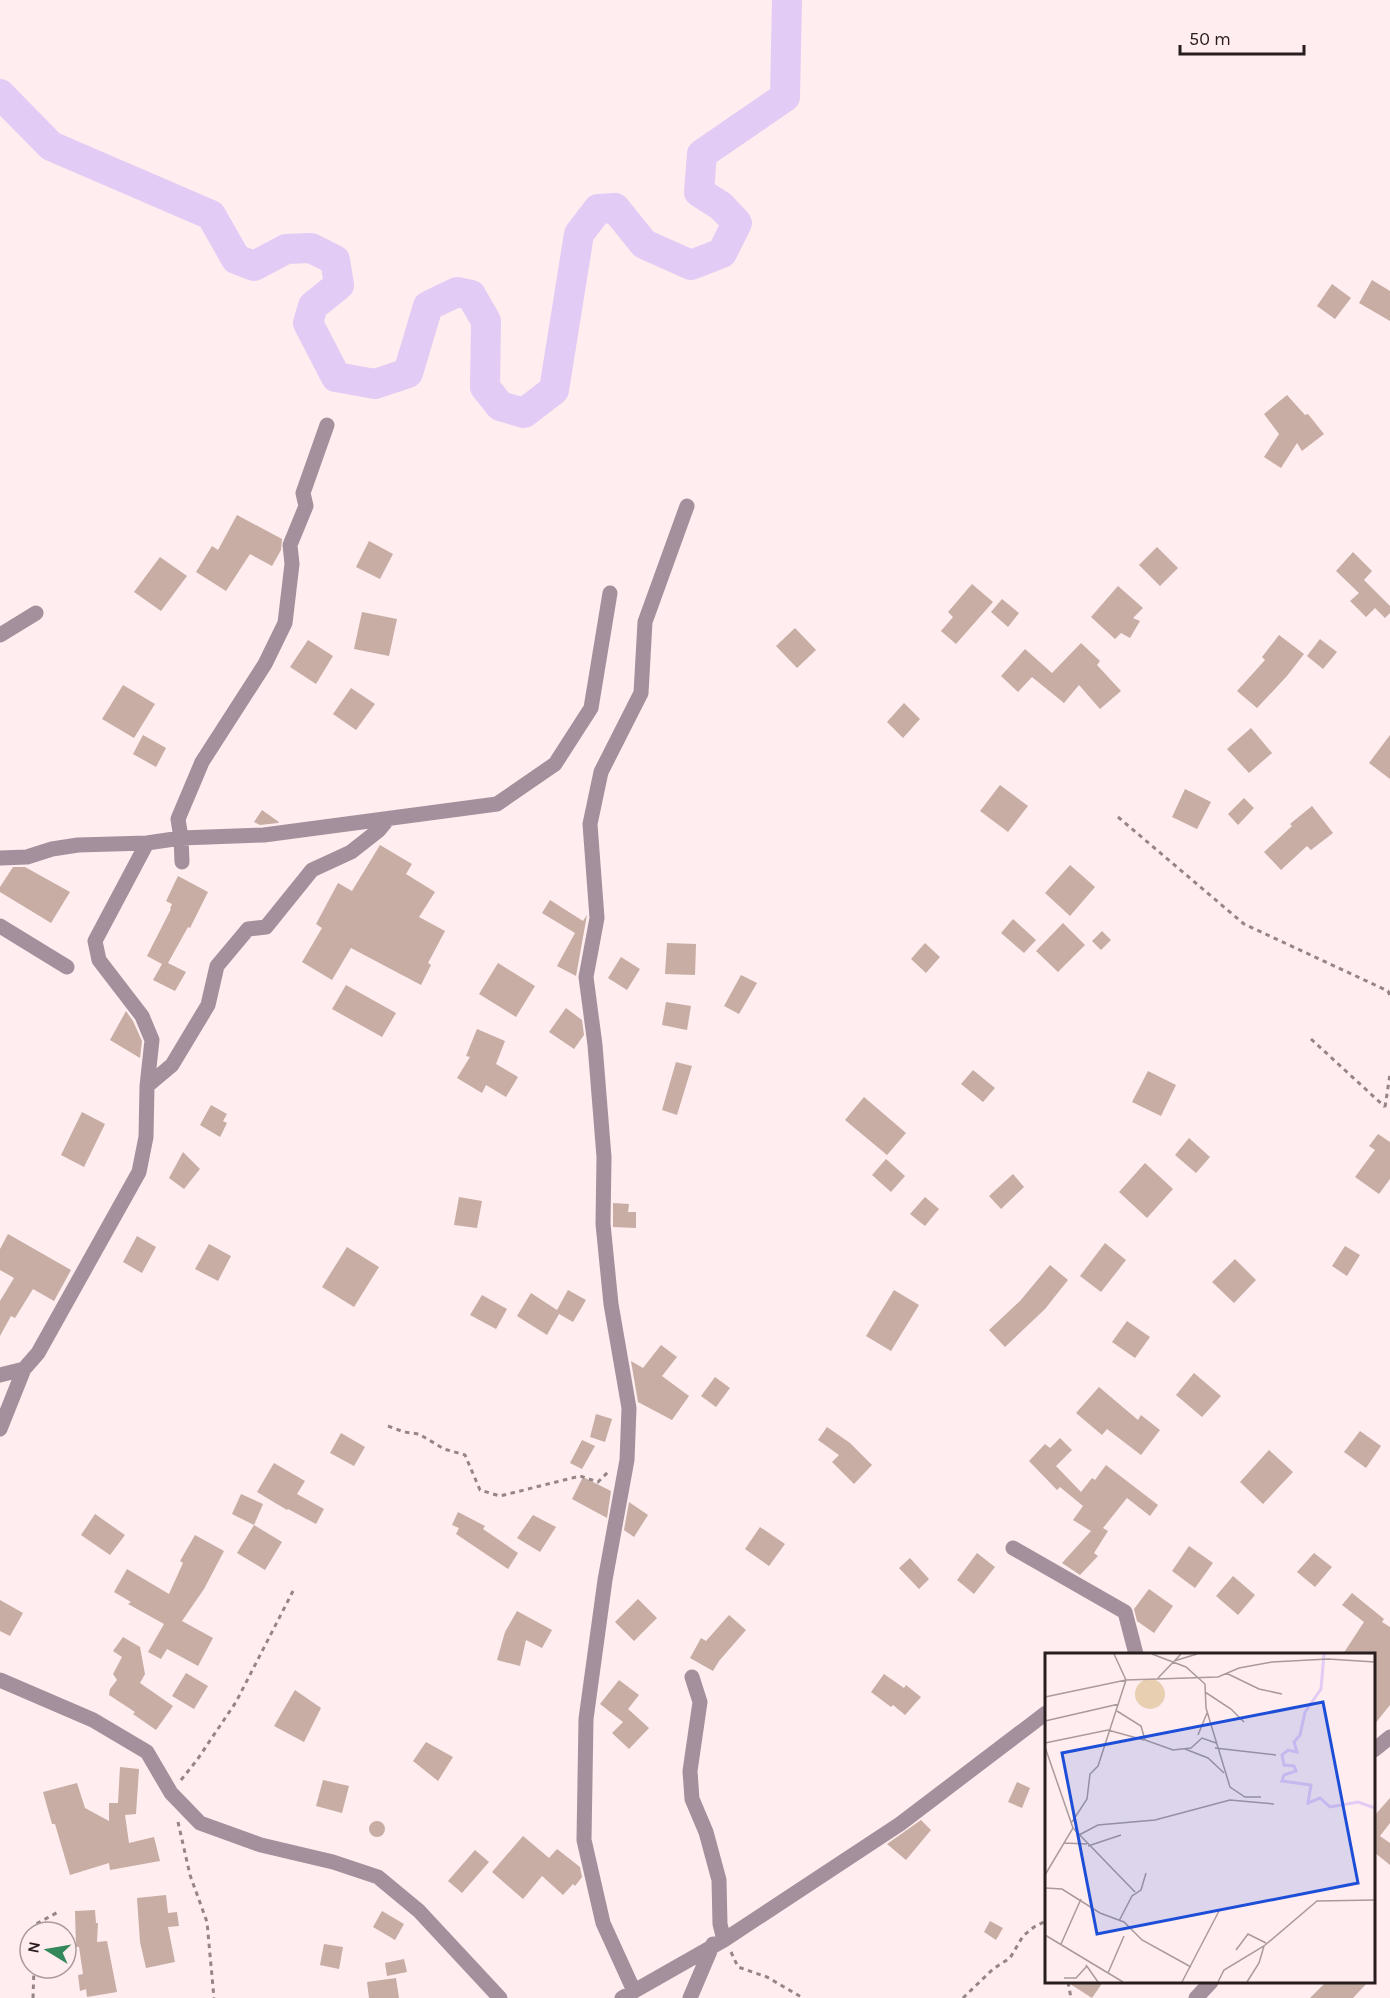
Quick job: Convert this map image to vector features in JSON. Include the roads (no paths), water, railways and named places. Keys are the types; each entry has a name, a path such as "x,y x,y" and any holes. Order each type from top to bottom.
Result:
{"street":[{"path":"182,862 178,819 202,762 264,664 285,623 292,564 290,545 306,506 303,493 327,425"},
{"path":"687,506 645,622 641,693 601,772 590,824 597,918 586,977 595,1045 604,1157 603,1224 611,1304 629,1408 627,1460 605,1580 586,1719 584,1840 603,1923 628,1994 718,1943 900,1824 1045,1715"},
{"path":"0,858 27,857 52,849 78,845 264,835 497,804 555,764 591,708 610,593"},
{"path":"0,635 36,614"},
{"path":"147,1086 172,1065 208,1005 218,966 248,929 266,927 312,870 351,852 379,830 388,819"},
{"path":"0,1429 24,1369 38,1353 139,1172 146,1137 147,1086 152,1040 142,1016 99,960 95,941 147,843"},
{"path":"0,926 67,967"},
{"path":"0,1375 24,1369"},
{"path":"1013,1548 1125,1612 1136,1653"},
{"path":"690,1998 718,1943 720,1924 719,1880 706,1832 692,1799 690,1771 700,1702 692,1677"},
{"path":"0,1680 93,1720 147,1752 171,1793 200,1823 261,1845 333,1862 378,1877 419,1911 500,1998"},
{"path":"1375,1749 1390,1737"},
{"path":"1196,1998 1209,1983"}],"waterway":[{"path":"0,94 51,146 211,215 236,259 254,266 286,249 311,248 335,260 339,285 313,306 308,323 336,377 375,384 408,373 428,306 457,292 471,295 486,321 485,387 500,406 524,413 554,390 579,234 598,209 615,208 644,244 691,265 722,253 737,223 721,206 699,192 702,154 785,97 787,0"}]}
